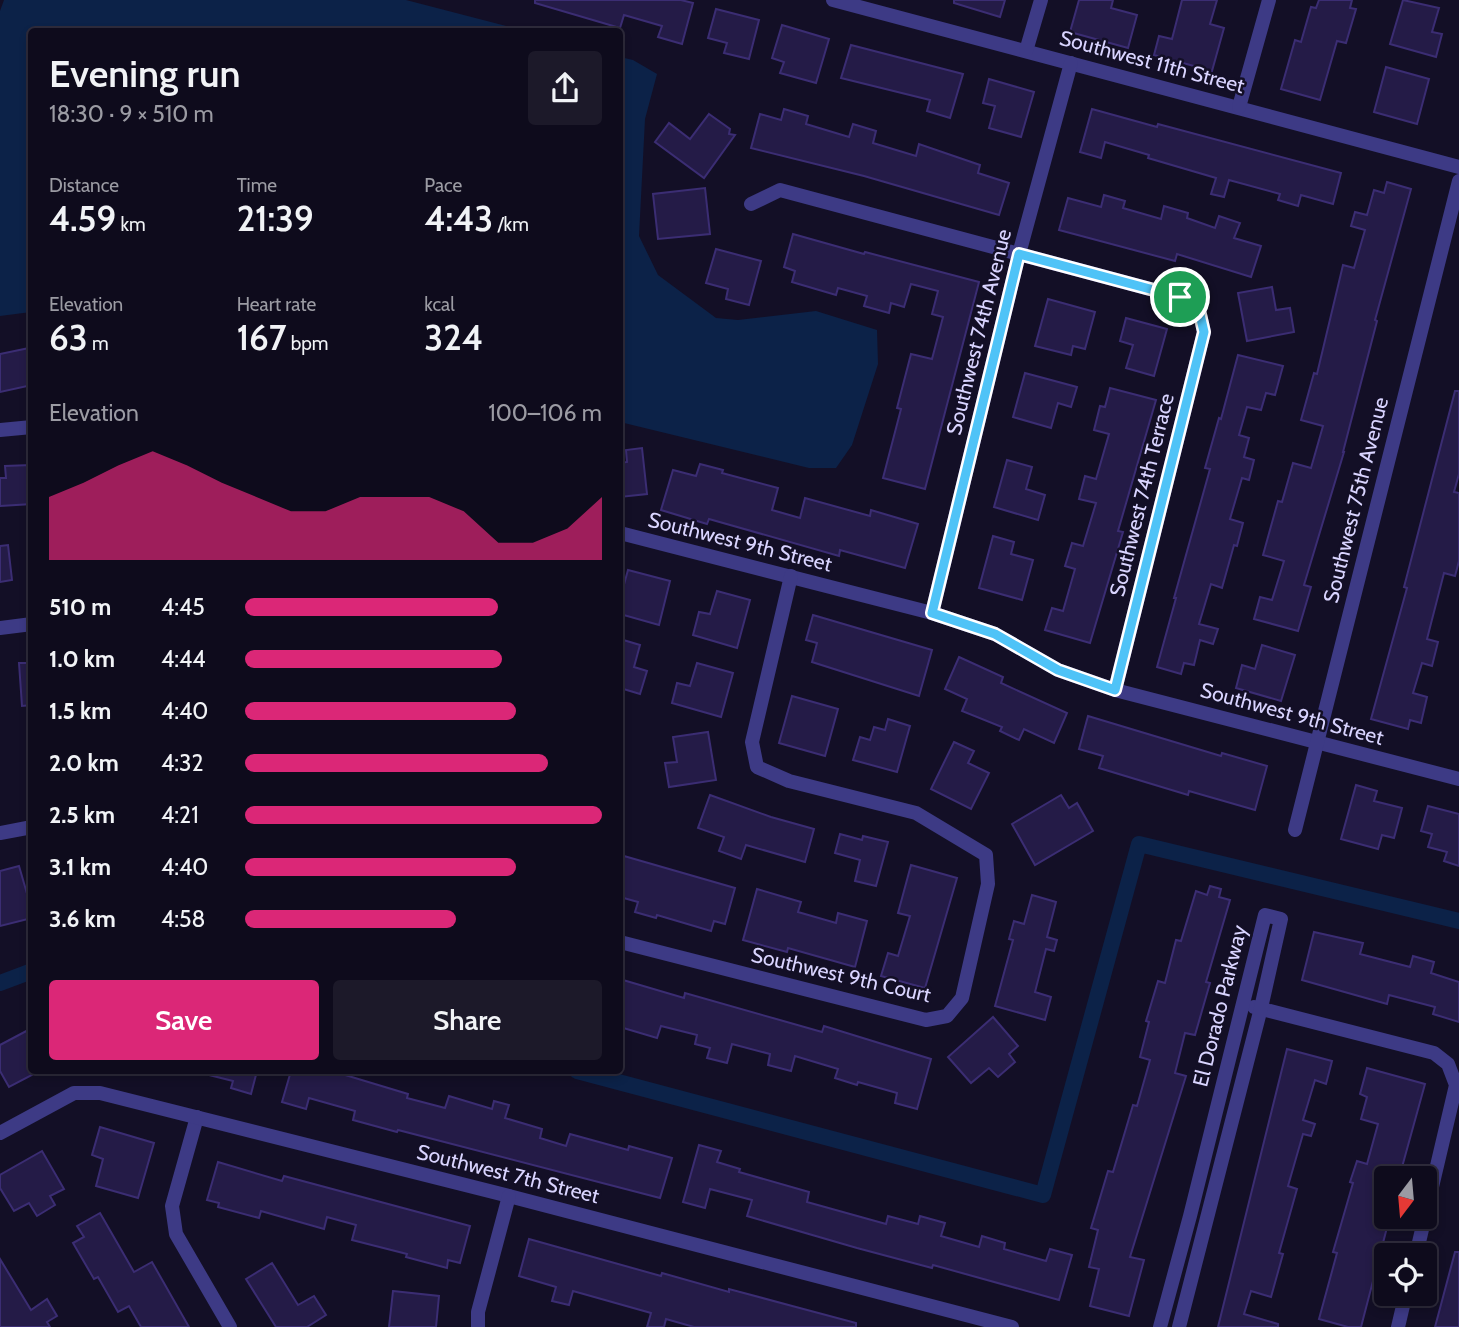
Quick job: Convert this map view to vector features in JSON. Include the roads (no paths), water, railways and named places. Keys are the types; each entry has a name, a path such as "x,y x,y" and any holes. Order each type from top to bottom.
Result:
{"street":[{"name":"Southwest 11th Street","path":"833,0 1459,167"},
{"path":"1026,51 1041,0"},
{"path":"1238,107 1269,0"},
{"name":"Southwest 74th Avenue","path":"932,613 1019,254 1071,63"},
{"name":"Southwest 75th Avenue","path":"1295,830 1459,181"},
{"path":"751,204 780,190 1019,254"},
{"name":"Southwest 74th Terrace","path":"1019,254 1180,297 1199,310 1204,332 1115,690"},
{"path":"0,430 28,427"},
{"name":"Southwest 9th Street","path":"623,534 932,613 995,634 1058,670 1115,690 1459,779"},
{"name":"Southwest 9th Court","path":"623,943 926,1020 947,1016 962,998 988,884 986,855 916,813 789,781 757,767 752,742 790,576"},
{"path":"0,628 28,624"},
{"path":"0,833 28,828"},
{"name":"El Dorado Parkway","path":"1160,1327 1265,915 1281,919 1261,1009 1179,1327"},
{"path":"1242,1004 1434,1053 1448,1064 1457,1085 1419,1243"},
{"name":"Southwest 7th Street","path":"0,1133 75,1093 100,1093 1013,1327"},
{"path":"197,1117 172,1206 176,1234 230,1327"},
{"path":"478,1327 478,1312 509,1196"},
{"path":"1398,1327 1403,1306"}],"water":[{"path":"4,0 406,0 513,28 28,28 28,312 0,316 0,11"},
{"path":"623,58 633,60 657,74 645,119 639,236 658,275 716,318 738,320 816,311 877,330 878,364 852,445 836,468 809,468 623,423"}],"waterway":[{"path":"588,1074 1043,1195 1139,844 1459,921"},
{"path":"0,983 28,972"}]}
